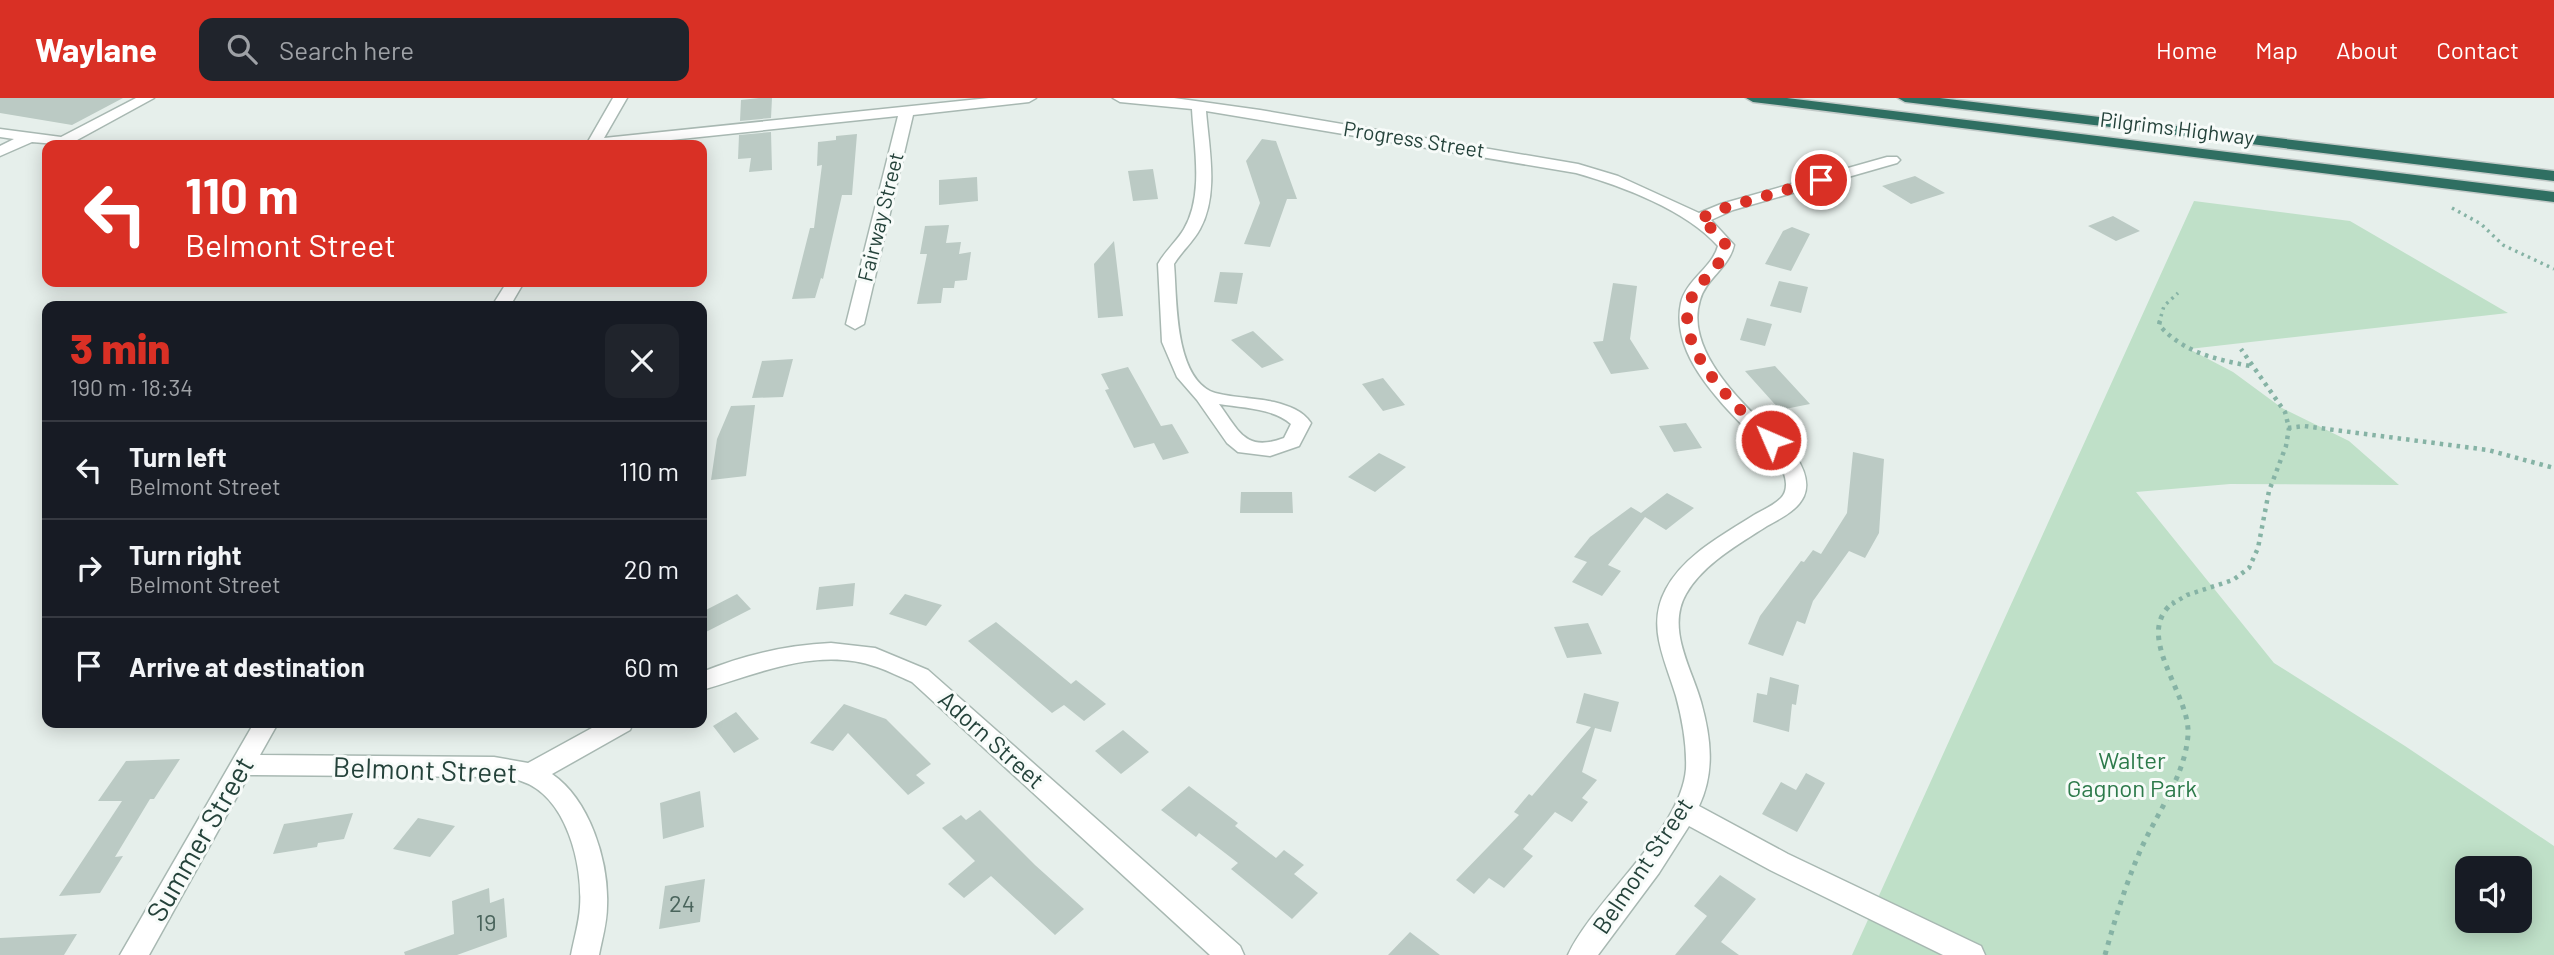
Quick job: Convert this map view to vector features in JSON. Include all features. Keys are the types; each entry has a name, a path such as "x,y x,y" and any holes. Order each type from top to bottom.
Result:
{"highway":[{"name":"Pilgrims Highway","path":"1753,98 2554,197"},
{"name":"Pilgrims Highway","path":"1905,98 2554,176"}],"street":[{"path":"67,140 147,98"},
{"path":"596,140 620,98"},
{"path":"638,140 1029,98"},
{"name":"Progress Street","path":"1120,98 1199,106 1578,169 1613,179 1699,219"},
{"path":"1199,106 1199,213 1192,230 1173,251 1166,264 1171,342 1186,377 1204,396 1234,439 1245,448 1270,450 1292,442 1301,423 1288,412 1267,406 1204,396"},
{"name":"Fairway Street","path":"855,324 907,110"},
{"path":"0,133 50,140"},
{"path":"0,152 30,137"},
{"path":"1699,219 1727,207 1892,160"},
{"name":"Belmont Street","path":"1582,955 1685,811 1698,775 1697,740 1668,628 1667,613 1671,599 1708,556 1791,500 1796,483 1795,472 1788,460 1719,386 1695,347 1688,323 1690,302 1699,283 1724,256 1726,245 1699,219"},
{"name":"Adorn Street","path":"707,679 765,659 830,650 876,657 920,676 1230,955"},
{"name":"Summer Street","path":"134,955 263,728"},
{"path":"530,774 612,728"},
{"name":"Belmont Street","path":"242,765 494,766 530,774 549,785 583,835 593,869 594,905 585,955"},
{"path":"1685,811 1779,862 1971,955"}],"path":[{"path":"2452,208 2481,224 2503,245 2554,269"},
{"path":"2178,293 2161,307 2160,326 2169,338 2193,354 2251,367"},
{"path":"2105,955 2141,849 2179,770 2188,736 2187,717 2163,657 2159,637 2162,615 2169,605 2241,576 2249,568 2261,536 2269,491 2288,428 2288,418 2241,349"},
{"path":"2288,428 2304,426 2488,450 2554,468"}],"green space":[{"name":"Walter Gagnon Park","path":"2194,201 2350,221 2508,313 2189,349 2233,372 2282,408 2349,441 2399,485 2230,484 2136,492 2274,663 2405,746 2554,846 2554,955 1852,955"}],"building":[{"path":"0,98 123,98 72,125 0,113"},
{"path":"772,98 771,118 740,121 741,100"},
{"path":"771,132 772,170 749,172 751,158 738,159 739,135"},
{"path":"857,134 852,195 842,195 823,279 821,278 815,298 792,299 810,228 814,228 822,165 817,166 818,142 836,140 836,136"},
{"path":"1262,139 1276,141 1297,199 1287,199 1270,247 1244,244 1260,203 1246,161"},
{"path":"1153,169 1158,199 1133,201 1128,171"},
{"path":"1915,176 1945,193 1911,204 1882,186"},
{"path":"977,177 978,201 939,205 939,180"},
{"path":"2113,216 2140,231 2116,241 2088,226"},
{"path":"949,225 946,243 961,242 959,254 971,252 967,280 955,281 954,288 943,288 941,303 917,304 927,254 920,254 925,226"},
{"path":"1792,227 1810,234 1791,271 1765,264 1783,231"},
{"path":"1114,241 1123,316 1098,318 1094,264"},
{"path":"1220,272 1243,273 1237,304 1214,302"},
{"path":"1779,281 1808,287 1801,313 1770,306"},
{"path":"1613,283 1637,286 1630,339 1649,369 1611,374 1593,342 1603,341"},
{"path":"1747,318 1772,324 1765,346 1740,340"},
{"path":"1253,331 1284,360 1262,368 1231,340"},
{"path":"793,359 783,397 752,398 762,361"},
{"path":"1775,366 1810,404 1780,410 1745,371"},
{"path":"1128,367 1161,426 1172,424 1189,453 1163,460 1154,443 1134,448 1105,390 1109,389 1101,374"},
{"path":"1383,378 1405,405 1383,411 1362,384"},
{"path":"755,405 746,476 711,480 717,439 731,406"},
{"path":"1686,423 1702,448 1674,452 1659,426"},
{"path":"1853,452 1884,459 1879,533 1865,558 1849,551 1813,601 1805,624 1797,621 1783,656 1748,644 1760,616 1801,561 1804,562 1813,550 1821,554 1847,513"},
{"path":"1379,453 1406,467 1375,492 1348,477"},
{"path":"1241,492 1292,492 1293,513 1240,513"},
{"path":"1667,493 1694,508 1666,530 1645,517 1608,565 1621,571 1602,596 1572,582 1587,562 1574,557 1590,537 1631,507 1641,513"},
{"path":"855,583 853,606 816,610 819,587"},
{"path":"737,594 751,609 707,631 707,609"},
{"path":"905,594 942,605 926,626 889,614"},
{"path":"996,622 1071,684 1076,680 1106,704 1084,721 1064,705 1052,713 968,641"},
{"path":"1588,623 1602,654 1567,658 1554,627"},
{"path":"1770,677 1799,685 1796,705 1792,704 1789,732 1753,722 1757,693 1767,695"},
{"path":"1584,693 1619,702 1611,732 1595,728 1582,772 1597,780 1582,798 1588,802 1572,822 1555,812 1523,849 1533,856 1504,888 1489,878 1474,894 1456,880 1519,815 1514,812 1529,794 1532,796 1591,727 1576,723"},
{"path":"844,704 886,719 931,764 916,775 925,783 908,795 848,733 833,751 810,743"},
{"path":"736,712 759,739 734,753 713,726"},
{"path":"1123,730 1149,752 1121,774 1095,751"},
{"path":"180,759 154,799 150,799 115,857 123,856 100,893 59,896 122,801 98,801 126,761"},
{"path":"1806,773 1825,783 1797,832 1762,814 1781,782 1796,790"},
{"path":"1189,786 1238,823 1235,826 1276,858 1284,850 1304,865 1294,874 1318,893 1292,919 1231,869 1238,863 1199,833 1196,837 1161,810"},
{"path":"700,791 704,827 663,839 660,803"},
{"path":"980,810 1084,909 1055,935 991,876 964,898 948,884 975,861 942,828 961,815 966,820"},
{"path":"353,813 344,839 318,843 317,847 273,854 284,824"},
{"path":"418,818 455,826 430,857 393,849"},
{"path":"1720,875 1756,899 1721,942 1739,955 1675,955 1707,916 1694,906"},
{"path":"705,879 700,922 659,929 665,886"},
{"path":"489,888 490,903 504,898 507,937 457,955 405,955 404,952 454,934 452,901"},
{"path":"1410,932 1440,955 1388,955"},
{"path":"77,934 64,955 0,955 0,938"}],"route":[{"path":"1771,440 1712,377 1695,347 1688,323 1690,302 1699,283 1724,256 1726,245 1719,235 1699,219 1727,207 1821,180"}]}
